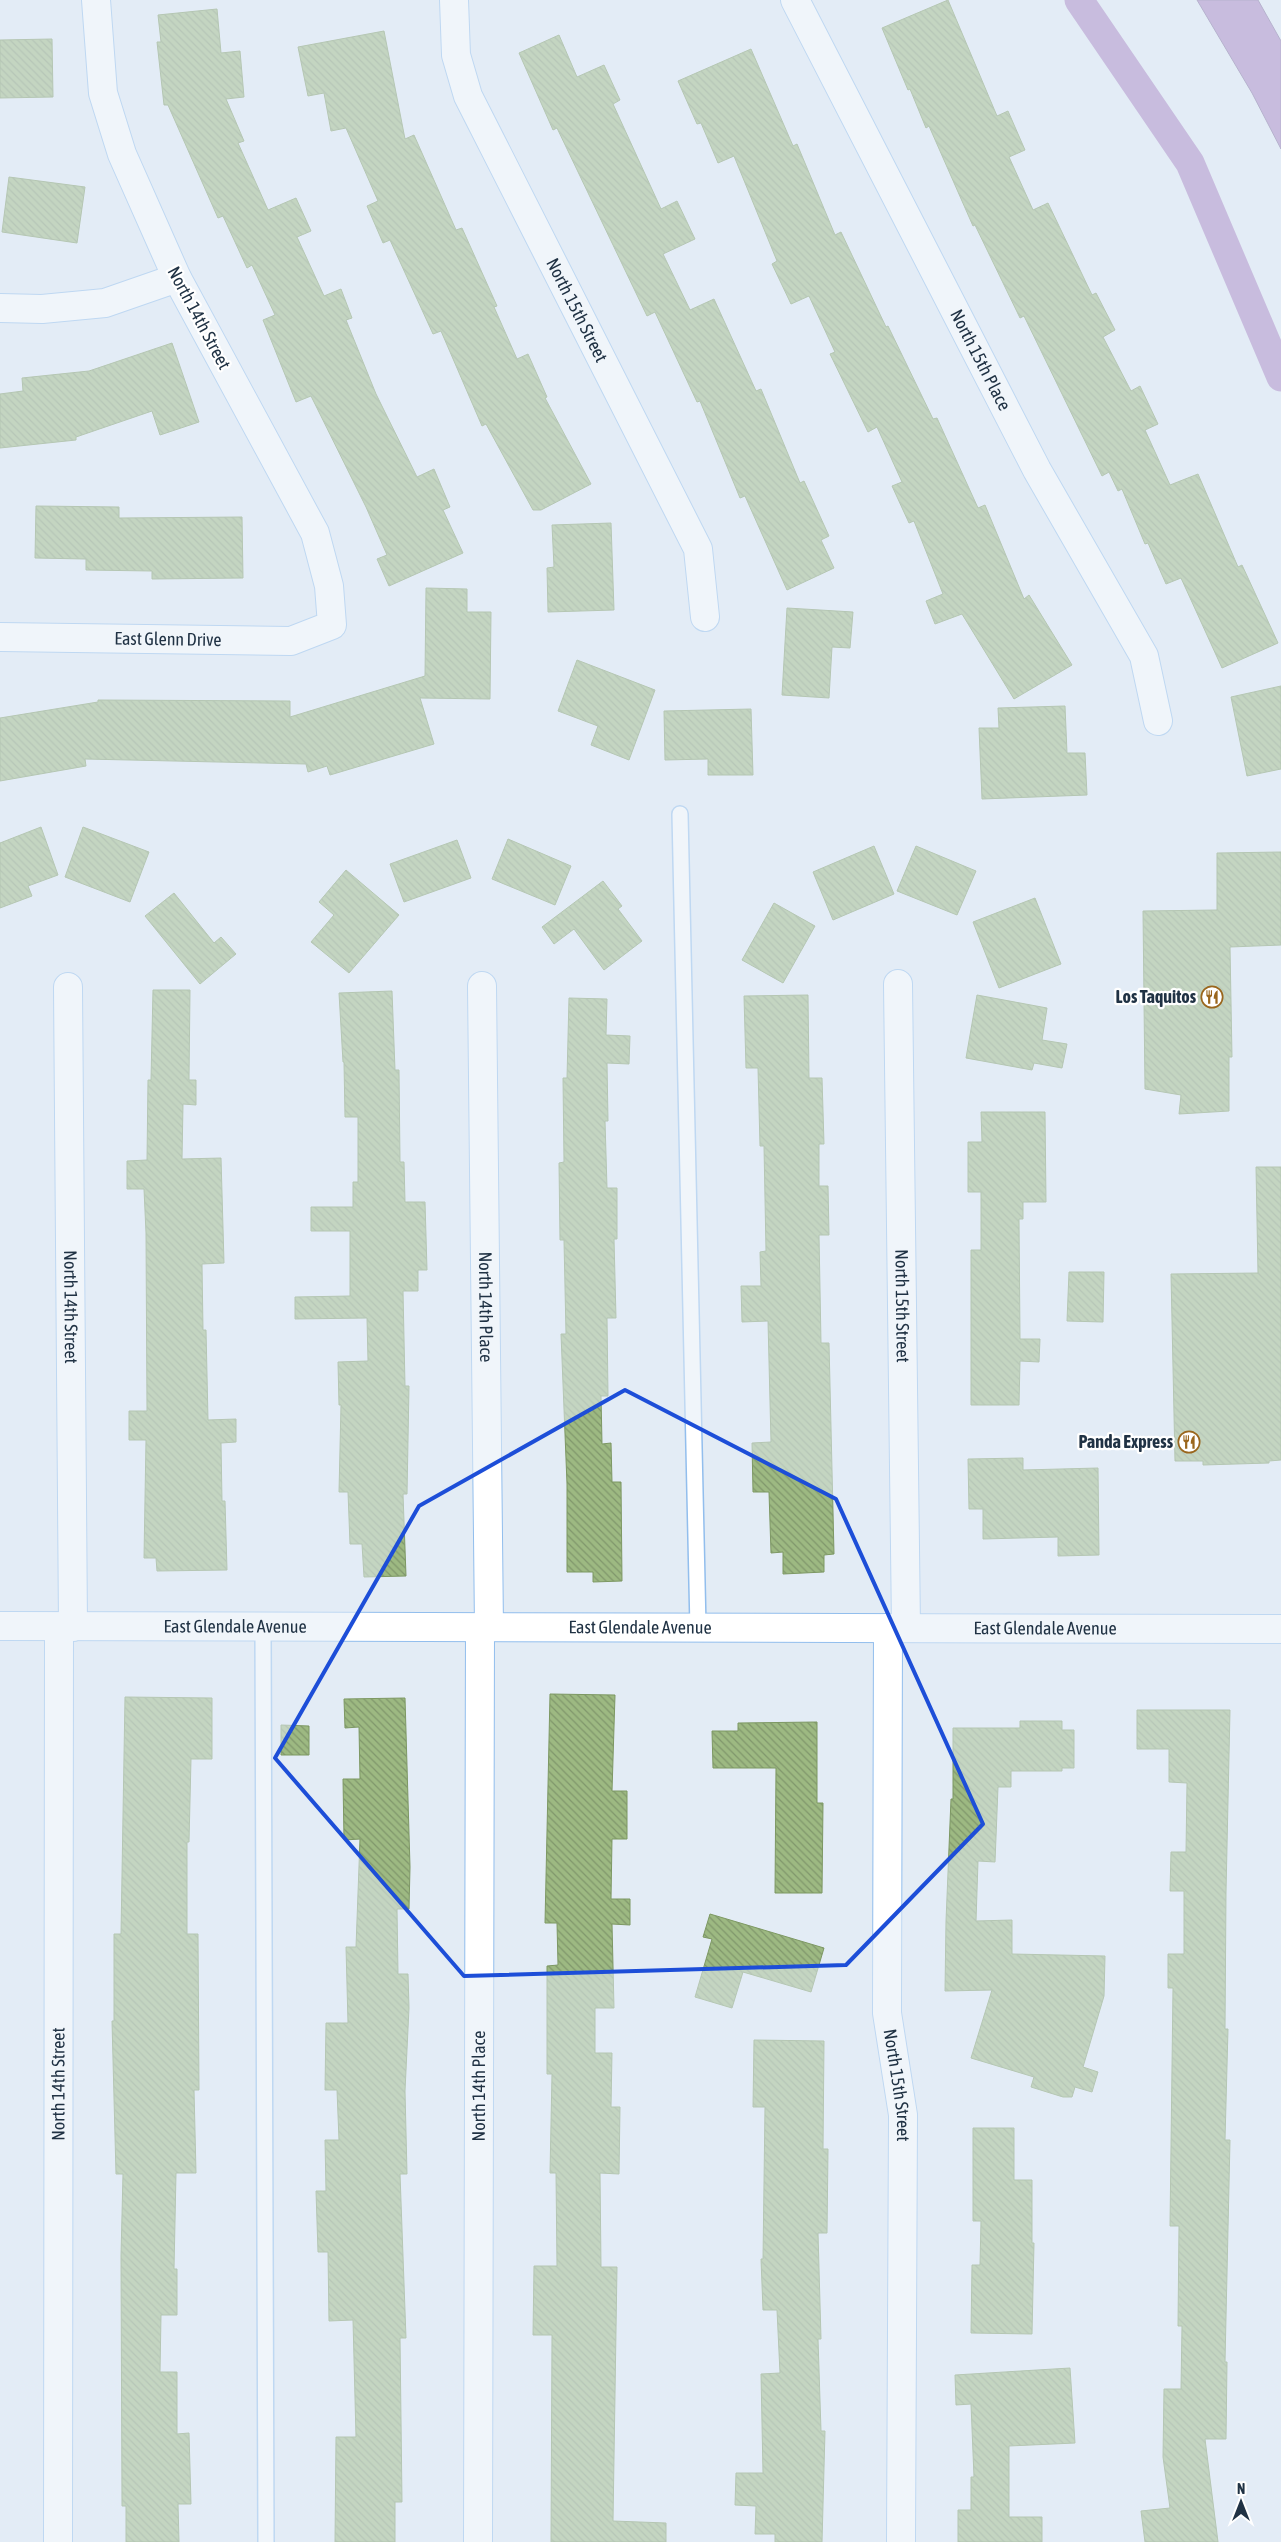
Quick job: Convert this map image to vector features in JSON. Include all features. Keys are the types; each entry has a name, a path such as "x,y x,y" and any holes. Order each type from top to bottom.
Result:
{"street":[{"name":"North 14th Street","path":"96,0 103,93 122,154 177,278 315,533 329,586 332,625"},
{"name":"North 15th Street","path":"454,0 456,55 468,96 698,549 705,617"},
{"name":"North 15th Place","path":"795,0 1037,470 1144,656 1158,721"},
{"path":"0,308 42,309 105,303 177,278"},
{"name":"East Glenn Drive","path":"0,637 291,641 332,625"},
{"name":"North 15th Street","path":"898,984 897,1628 887,2013 904,2115 901,2542"},
{"name":"North 14th Street","path":"58,2542 66,1627 68,986"},
{"name":"North 14th Place","path":"478,2542 485,1628 482,986"},
{"name":"East Glendale Avenue","path":"0,1626 1281,1629"}],"lane":[{"path":"680,814 698,1628"},
{"path":"263,1628 266,2542"}],"highlighted area":[{"path":"625,1390 836,1499 983,1824 846,1965 464,1976 275,1758 419,1506"}],"shaded area":[{"path":"1197,0 1258,0 1281,41 1281,149 1252,93"}],"building":[{"path":"948,0 997,116 1008,111 1025,150 1009,157 1033,210 1048,203 1092,295 1096,293 1115,330 1103,337 1131,391 1140,386 1158,424 1145,430 1170,485 1198,474 1238,567 1242,565 1278,643 1222,668 1181,578 1166,584 1148,543 1145,544 1122,489 1118,491 1109,472 1102,476 1024,316 1020,318 975,225 973,226 929,126 926,128 882,28"},
{"path":"217,9 221,53 240,51 244,97 226,99 244,141 238,143 268,210 296,198 311,231 297,237 324,296 341,289 352,318 346,320 376,394 417,477 434,469 450,507 443,510 463,553 389,586 377,559 387,555 366,507 311,396 296,402 263,320 275,315 252,265 247,268 223,216 218,218 168,105 164,105 157,42 161,42 158,15"},
{"path":"384,31 405,139 414,135 456,230 462,228 497,306 494,307 517,359 528,354 547,397 545,398 591,484 541,510 533,510 486,424 482,426 441,331 433,334 390,240 383,243 367,206 378,201 346,128 331,131 324,93 308,96 298,47"},
{"path":"559,35 577,77 604,65 620,100 613,104 661,209 677,201 695,239 663,254 690,310 714,299 756,391 761,389 800,483 804,481 829,536 821,540 834,568 787,590 745,496 740,498 700,401 697,402 655,312 647,316 557,128 553,130 519,53"},
{"path":"52,39 53,97 0,98 0,40"},
{"path":"751,49 793,146 797,144 835,235 841,232 886,327 888,326 933,419 937,418 978,508 985,505 1024,599 1029,595 1072,665 1014,699 962,614 935,624 926,601 943,594 914,521 909,523 892,486 902,482 877,427 868,432 830,354 835,352 809,296 791,304 772,264 777,261 734,156 718,163 701,123 697,124 678,81"},
{"path":"9,177 85,187 77,243 2,232"},
{"path":"172,343 199,422 160,435 152,411 76,437 76,440 0,448 0,394 23,391 22,378 89,371"},
{"path":"36,506 119,507 119,518 242,517 243,578 152,579 152,571 86,570 86,559 35,558"},
{"path":"611,523 614,610 548,612 547,568 554,567 552,525"},
{"path":"426,588 467,589 467,612 491,612 490,699 420,698 434,744 330,775 327,766 308,772 306,764 85,759 86,766 0,781 0,718 98,702 98,700 290,701 290,717 425,676"},
{"path":"787,608 853,612 850,648 832,647 829,698 782,695"},
{"path":"577,660 655,690 629,760 591,745 598,726 558,711"},
{"path":"1281,686 1281,769 1247,776 1231,697"},
{"path":"1065,706 1067,753 1085,753 1087,795 982,799 979,728 999,728 998,708"},
{"path":"751,709 753,775 708,775 708,759 665,760 664,711"},
{"path":"41,827 58,875 28,886 32,896 0,908 0,843"},
{"path":"83,827 149,852 130,902 65,877"},
{"path":"508,839 571,866 555,905 492,879"},
{"path":"457,840 471,878 404,902 390,864"},
{"path":"874,846 894,894 833,920 813,872"},
{"path":"916,846 976,871 957,915 897,891"},
{"path":"1281,852 1281,945 1230,947 1232,1057 1229,1057 1229,1111 1179,1114 1181,1095 1145,1089 1143,911 1217,910 1217,853"},
{"path":"346,870 399,915 349,973 311,942 334,915 319,902"},
{"path":"603,881 622,906 618,909 642,941 604,970 574,929 554,944 542,927"},
{"path":"174,893 214,943 221,937 236,954 200,984 145,916"},
{"path":"1035,898 1061,964 999,988 973,922"},
{"path":"774,903 815,926 783,983 742,960"},
{"path":"153,990 190,990 189,1080 196,1080 196,1105 183,1104 182,1159 221,1158 224,1263 202,1264 203,1330 206,1330 208,1420 236,1419 236,1442 221,1443 222,1501 225,1501 227,1570 157,1571 156,1558 144,1558 146,1440 129,1440 129,1411 147,1411 146,1233 144,1189 127,1189 127,1161 147,1160 148,1080 151,1080"},
{"path":"392,991 395,1070 399,1070 400,1162 404,1162 405,1202 425,1202 427,1270 418,1270 418,1291 403,1291 405,1386 409,1386 407,1494 403,1494 406,1576 364,1577 362,1544 350,1544 348,1492 339,1492 341,1405 339,1405 338,1362 368,1361 367,1318 295,1319 295,1297 350,1296 350,1231 311,1231 311,1207 353,1207 353,1182 358,1182 358,1117 345,1117 344,1062 339,993"},
{"path":"808,995 809,1078 822,1078 824,1144 819,1144 819,1186 828,1186 829,1235 819,1235 821,1343 829,1343 834,1554 824,1555 824,1572 783,1574 783,1552 771,1553 769,1492 753,1492 752,1443 771,1442 768,1321 742,1322 741,1286 761,1286 760,1252 766,1251 764,1146 760,1146 758,1068 746,1068 744,996"},
{"path":"977,995 1047,1008 1042,1040 1067,1044 1062,1068 1034,1063 1032,1070 966,1058"},
{"path":"569,998 607,999 606,1035 630,1036 629,1064 607,1063 608,1121 605,1121 607,1188 617,1188 617,1239 614,1239 616,1318 607,1318 608,1396 601,1396 602,1444 611,1443 612,1482 621,1482 622,1581 593,1582 593,1572 567,1572 567,1484 561,1334 566,1334 564,1240 560,1240 559,1163 564,1162 563,1078 567,1078"},
{"path":"981,1112 1045,1112 1046,1202 1023,1202 1023,1219 1019,1219 1020,1339 1040,1339 1039,1362 1020,1361 1019,1405 971,1405 971,1250 981,1250 981,1192 968,1192 968,1142 982,1142"},
{"path":"1256,1167 1281,1167 1281,1460 1269,1461 1269,1463 1203,1465 1203,1461 1175,1461 1171,1274 1258,1273"},
{"path":"1069,1272 1104,1272 1103,1322 1067,1321"},
{"path":"1023,1458 1023,1470 1098,1468 1099,1555 1058,1556 1058,1537 983,1539 983,1509 969,1509 968,1459"},
{"path":"550,1694 615,1695 612,1791 627,1791 627,1839 612,1839 611,1899 630,1899 630,1925 612,1924 614,2008 595,2008 595,2053 612,2053 611,2107 620,2107 619,2174 600,2173 601,2267 617,2267 613,2521 666,2523 666,2542 551,2542 552,2335 533,2335 534,2266 557,2266 556,2173 550,2173 552,2074 547,2074 547,1966 558,1965 557,1923 545,1923"},
{"path":"125,1697 212,1698 212,1759 191,1759 189,1842 187,1842 187,1934 198,1934 199,2090 194,2090 196,2173 176,2173 174,2269 177,2269 177,2315 161,2315 160,2372 177,2372 177,2434 189,2433 191,2504 178,2504 179,2542 126,2542 126,2506 122,2506 121,2256 123,2174 116,2174 112,2021 114,2021 114,1934 121,1934"},
{"path":"405,1698 410,1867 409,1909 397,1909 398,1974 408,1974 409,2008 405,2091 407,2174 400,2174 406,2338 400,2338 402,2502 395,2502 395,2542 335,2542 336,2437 356,2437 353,2320 329,2321 328,2252 318,2252 316,2191 326,2191 325,2140 339,2140 337,2090 325,2090 326,2023 348,2023 346,1947 356,1947 360,1839 344,1840 343,1779 360,1779 359,1727 345,1728 344,1699"},
{"path":"1137,1710 1230,1710 1225,2029 1228,2029 1225,2140 1230,2140 1225,2362 1227,2362 1226,2439 1205,2439 1218,2542 1145,2542 1141,2511 1170,2508 1163,2457 1164,2389 1181,2389 1182,2326 1178,2326 1179,2226 1170,2226 1173,1988 1168,1988 1168,1954 1184,1954 1184,1891 1170,1891 1171,1852 1186,1852 1187,1783 1169,1782 1169,1749 1137,1749"},
{"path":"1020,1721 1062,1721 1062,1730 1074,1730 1074,1768 1062,1768 1062,1771 1011,1771 1011,1787 998,1787 995,1862 978,1861 976,1921 1012,1920 1012,1954 1105,1956 1104,1996 1083,2067 1098,2072 1092,2092 1075,2087 1072,2097 1063,2097 1031,2087 1034,2077 971,2058 992,1990 945,1991 951,1799 953,1799 953,1728 1020,1728"},
{"path":"817,1722 817,1803 823,1803 822,1893 775,1893 776,1768 713,1768 712,1731 738,1731 738,1723"},
{"path":"281,1725 309,1726 309,1755 281,1755"},
{"path":"710,1914 824,1948 811,1992 743,1972 732,2008 695,1997 712,1939 703,1937"},
{"path":"754,2040 824,2041 823,2149 828,2149 827,2233 818,2233 821,2339 818,2339 821,2431 825,2431 822,2542 775,2542 775,2534 755,2534 756,2506 735,2505 736,2473 763,2473 761,2374 780,2373 777,2310 763,2310 761,2259 763,2259 765,2107 753,2107"},
{"path":"973,2128 1014,2128 1014,2180 1032,2180 1032,2243 1034,2243 1032,2334 971,2333 972,2265 980,2265 981,2221 973,2221"},
{"path":"1070,2368 1075,2443 1009,2446 1009,2517 1042,2517 1042,2542 958,2542 958,2510 971,2510 971,2477 974,2477 971,2404 956,2405 955,2375"}],"waterway":[{"path":"1079,0 1190,163 1281,377"}],"place":[{"name":"Los Taquitos","path":"1212,997"},
{"name":"Panda Express","path":"1189,1442"}]}
